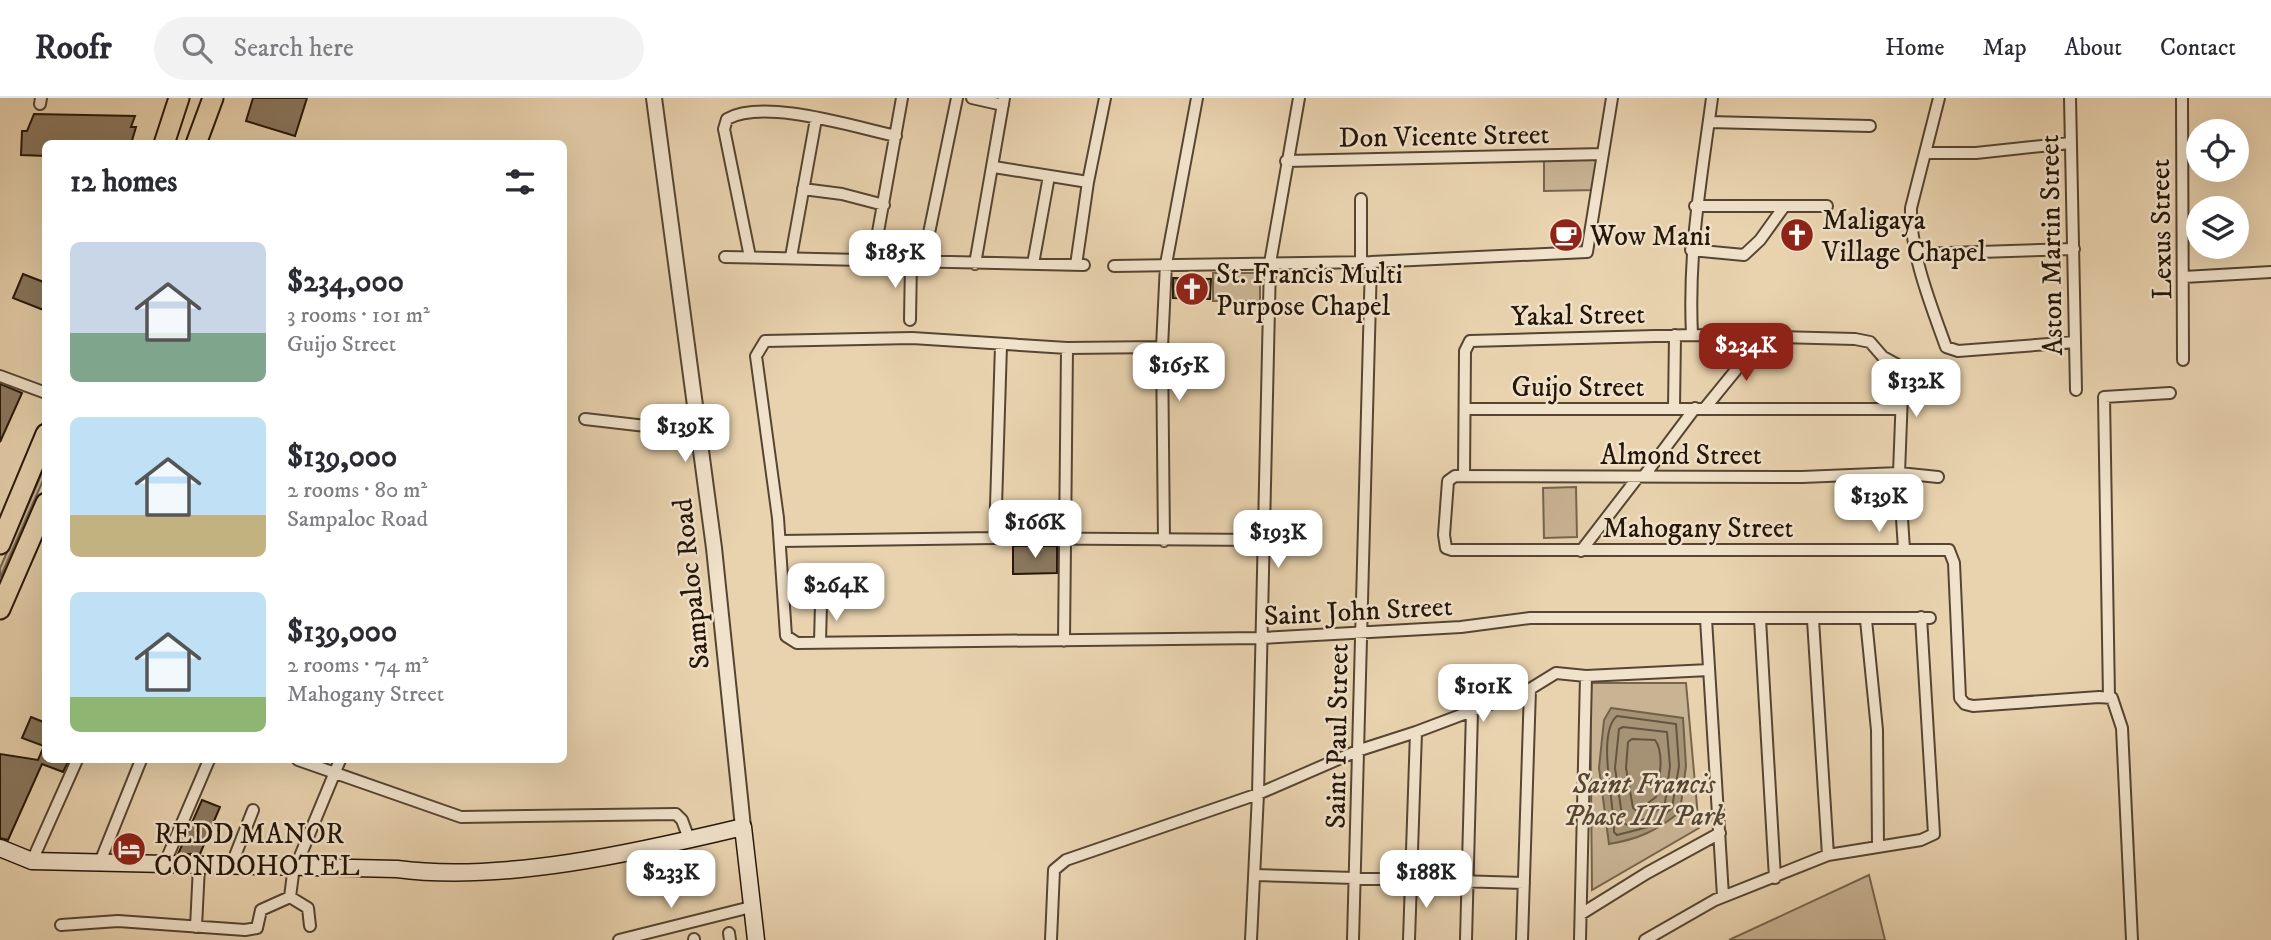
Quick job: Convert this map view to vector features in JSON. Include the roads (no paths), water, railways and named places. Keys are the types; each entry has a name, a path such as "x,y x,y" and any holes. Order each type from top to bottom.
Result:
{"highway":[{"path":"165,140 179,98"},
{"path":"198,140 213,98"},
{"path":"0,544 42,444"},
{"path":"0,608 42,512"}],"main road":[{"path":"0,848 32,861 295,866 423,872 503,869 587,859 743,827"},
{"name":"Sampaloc Road","path":"743,827 756,940"}],"street":[{"name":"Sampaloc Road","path":"654,98 714,548 743,827"},
{"path":"771,98 771,112"},
{"path":"873,260 902,98"},
{"path":"910,320 917,262 957,98"},
{"path":"972,98 1004,102 995,167 975,264"},
{"path":"725,257 1080,265 1088,182 1104,98"},
{"path":"1164,541 1163,347 1166,264 1197,98"},
{"path":"1251,940 1256,875 1270,263 1299,98"},
{"path":"1114,266 1366,262 1587,252 1612,98"},
{"path":"1692,335 1689,280 1691,250 1712,98"},
{"path":"1939,98 1911,208 1917,254 1945,347 1958,351 2075,342"},
{"name":"Aston Martin Street","path":"2070,98 2076,390"},
{"name":"Lexus Street","path":"2182,98 2183,360"},
{"path":"750,257 724,129 727,120 734,115 771,112 896,136"},
{"path":"791,257 816,119"},
{"path":"1709,122 1870,126"},
{"path":"1925,153 1976,153 2070,143"},
{"name":"Don Vicente Street","path":"1286,161 1603,154"},
{"path":"995,167 1088,182"},
{"path":"1033,264 1049,176"},
{"path":"803,189 842,194 884,205"},
{"name":"Saint Paul Street","path":"1353,940 1366,262 1361,199"},
{"path":"1695,206 1827,206"},
{"path":"1691,250 1744,255 1760,240 1783,208"},
{"path":"1917,254 2074,249"},
{"path":"2184,277 2271,272"},
{"path":"1674,408 1675,335"},
{"name":"Yakal Street","path":"1465,409 1465,351 1470,341 1675,335 1855,339 1870,342 1883,357 1903,368 1900,409"},
{"path":"1163,347 1067,348 912,338 768,340 761,345 755,356 780,541 995,538 1263,540"},
{"path":"1581,551 1641,477 1762,338"},
{"path":"995,538 1001,345"},
{"path":"1064,641 1067,348"},
{"path":"0,376 42,392"},
{"path":"2132,940 2122,728 2117,703 2109,697 2104,397 2170,393"},
{"path":"1464,476 1465,409"},
{"name":"Guijo Street","path":"1465,409 1900,409"},
{"path":"1900,409 1899,473 1903,550"},
{"path":"586,419 698,432"},
{"name":"Almond Street","path":"1464,476 1641,477 1899,473 1938,477"},
{"name":"Mahogany Street","path":"1464,476 1455,475 1448,481 1444,536 1446,548 1581,551 1949,550 1953,555 1960,698 1965,704 1973,706 2109,697"},
{"name":"Saint John Street","path":"780,541 785,632 789,640 1064,641 1262,638 1461,627 1530,618 1925,618 1934,834 1921,840 1878,845"},
{"path":"820,642 821,604"},
{"path":"1706,619 1723,896"},
{"path":"1760,620 1775,878"},
{"path":"1813,620 1828,855"},
{"path":"1645,940 1723,896 1775,878 1828,855 1878,845 1877,730 1866,620"},
{"path":"1051,940 1054,870 1058,864 1258,794 1357,751 1530,689 1556,673 1586,676 1709,670"},
{"path":"1580,940 1586,676"},
{"path":"1522,940 1530,689"},
{"path":"1466,940 1472,711"},
{"path":"1409,940 1416,732"},
{"path":"32,861 76,763"},
{"path":"100,862 140,763"},
{"path":"164,865 208,763"},
{"path":"307,763 461,817 676,814 682,820 688,839"},
{"path":"290,897 295,866 339,763"},
{"path":"232,866 253,810"},
{"path":"1581,914 1647,873 1720,833"},
{"path":"197,928 199,866"},
{"path":"1256,875 1524,883"},
{"path":"61,925 118,921 245,930 257,928 261,910 290,897"},
{"path":"290,897 308,908 310,926"},
{"path":"619,940 647,936 751,907"}],"water":[{"path":"1611,708 1683,718 1686,766 1680,812 1647,833 1609,844 1599,768 1604,720"}],"place":[{"name":"Wow Mani","path":"1566,235"},
{"name":"Maligaya Village Chapel","path":"1797,235"},
{"name":"St. Francis Multi Purpose Chapel","path":"1192,289"},
{"name":"REDD MANOR CONDOHOTEL","path":"129,849"}],"park label":[{"name":"Saint Francis Phase III Park","path":"1644,799"}]}
